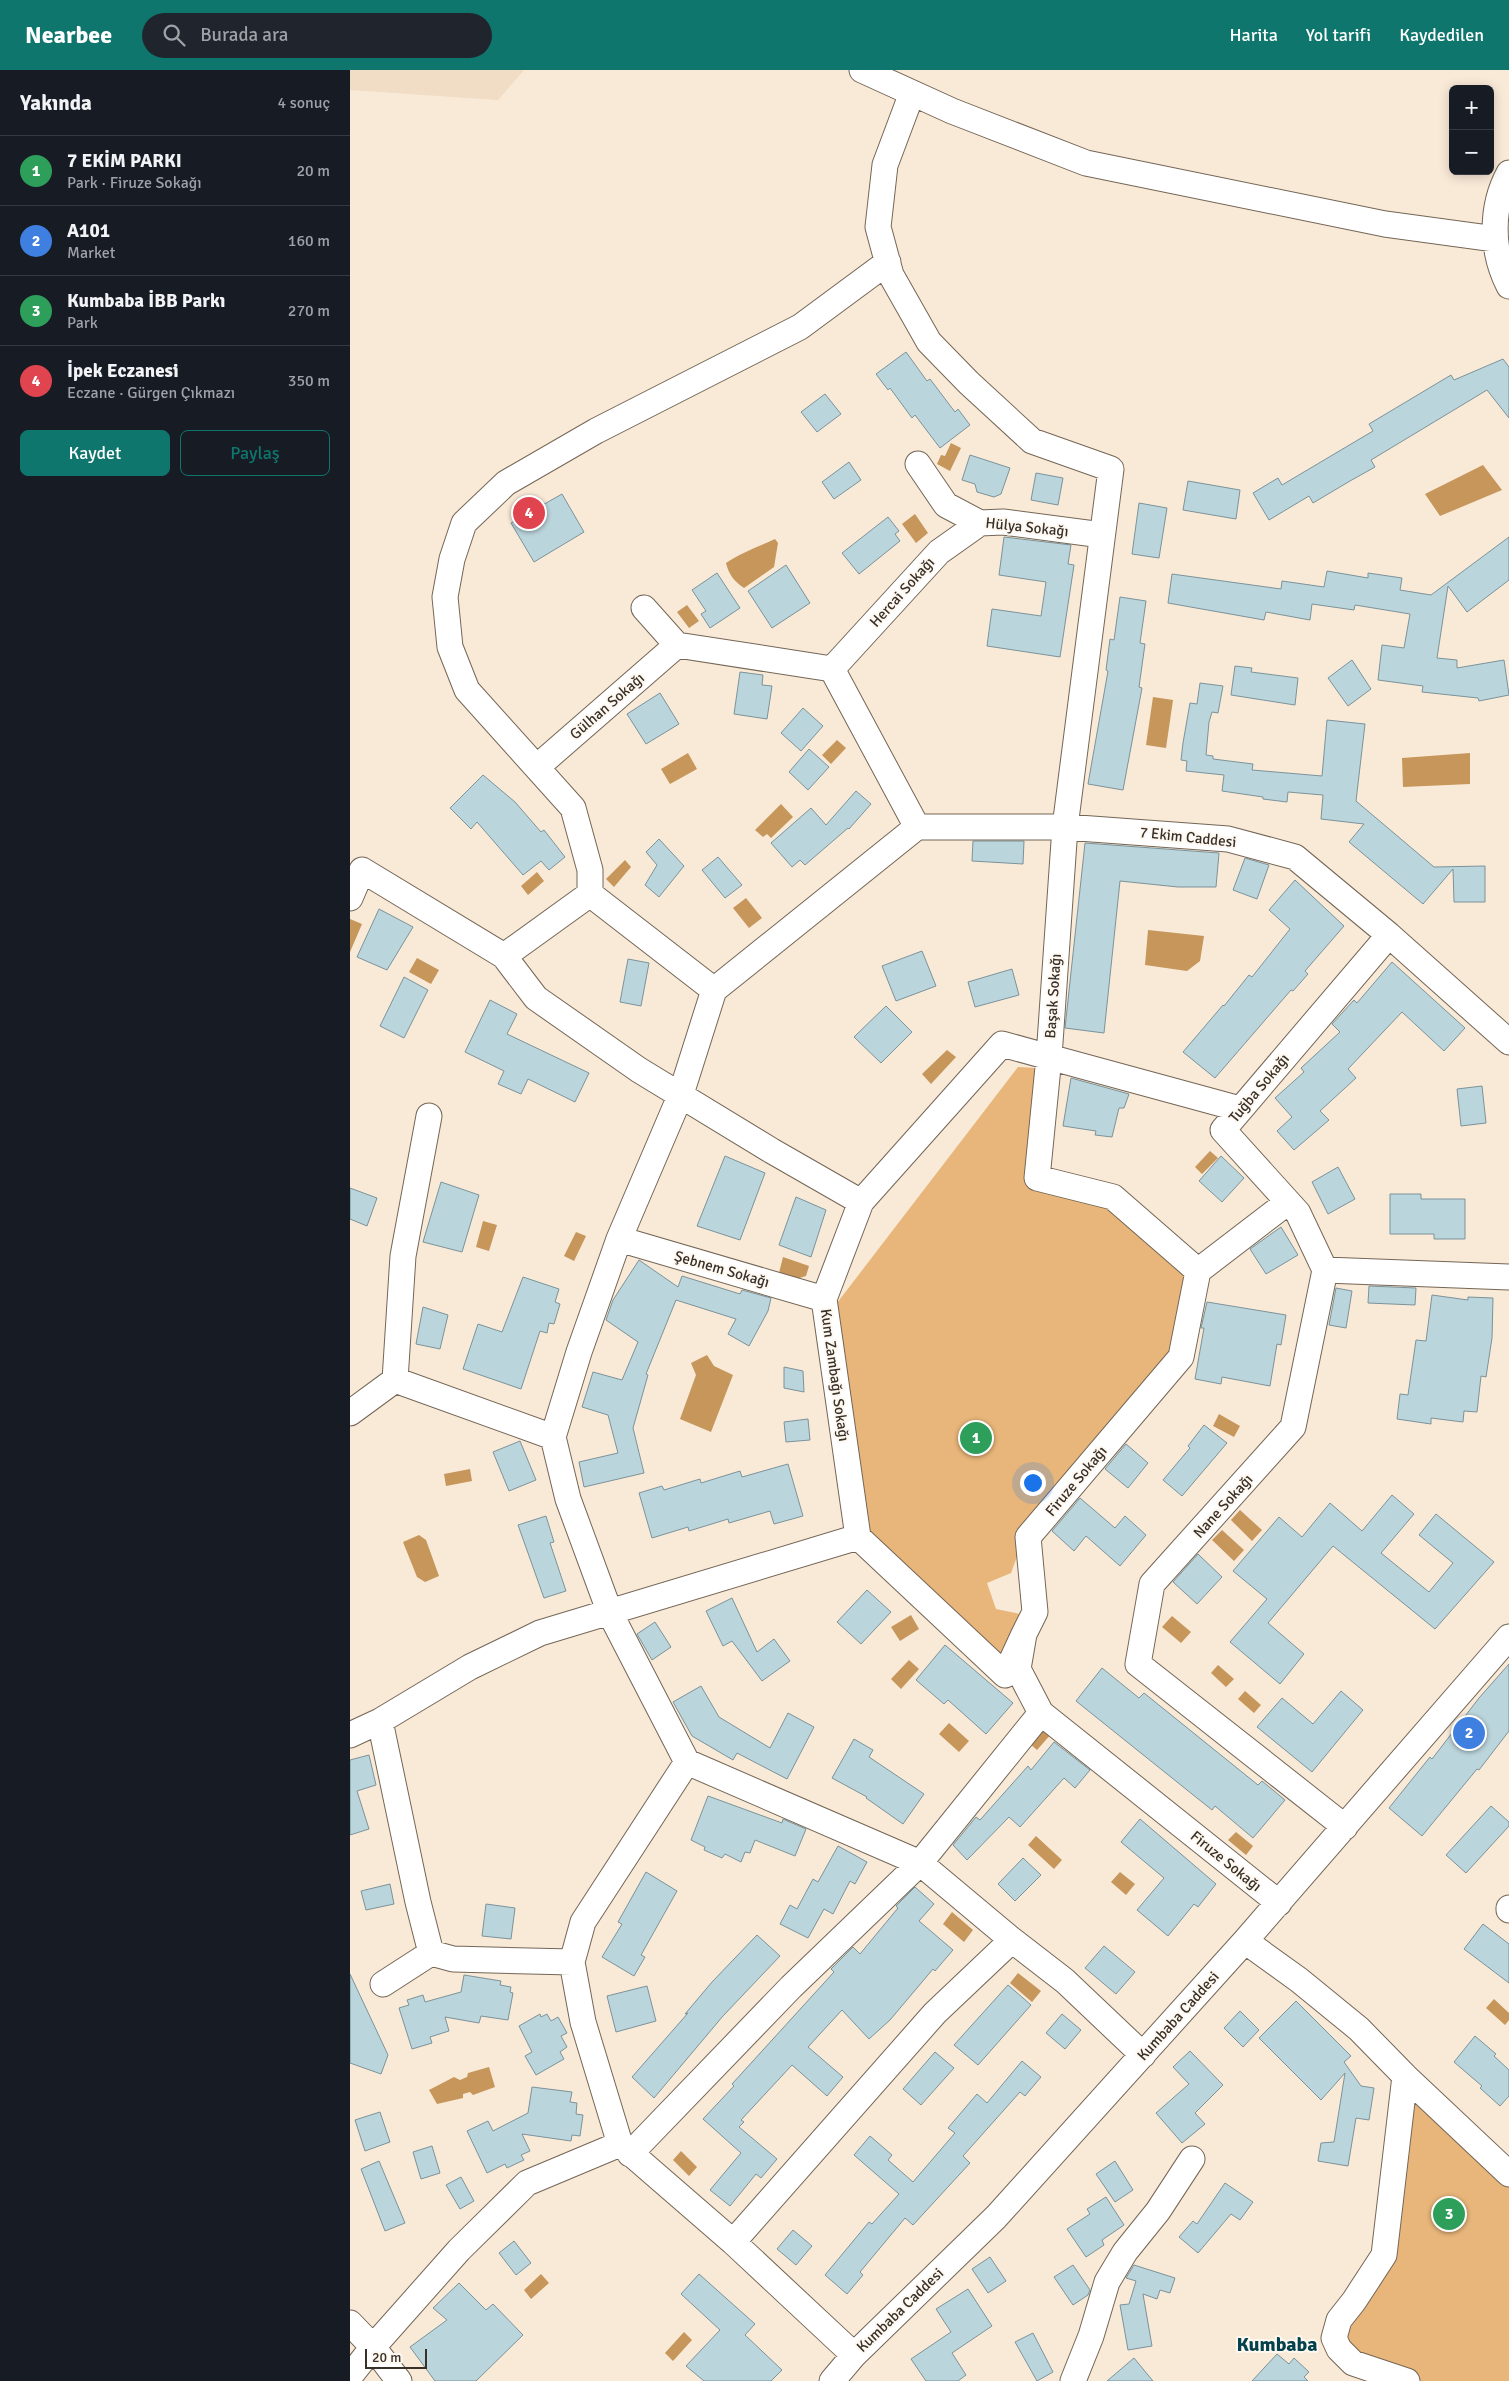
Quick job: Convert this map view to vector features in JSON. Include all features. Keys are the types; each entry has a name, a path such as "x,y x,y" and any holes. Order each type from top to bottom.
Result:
{"street":[{"path":"862,70 912,93 1086,163 1385,224 1495,239"},
{"path":"590,894 590,870 573,808 467,690 450,647 445,597 452,558 464,523 506,483 596,431 800,327 888,262 878,227 885,165 912,93"},
{"path":"1509,173 1496,210 1495,239 1499,267 1509,286"},
{"name":"Başak Sokağı","path":"888,262 891,275 930,342 968,383 1032,441 1111,469 1065,827 1049,1057 1240,1110"},
{"name":"Hülya Sokağı","path":"918,464 946,505 980,523 1003,522 1102,535"},
{"name":"Hercai Sokağı","path":"832,669 939,552 980,523"},
{"path":"644,608 677,645 832,669 917,827 714,990 681,1094 620,1239 579,1352 553,1437 568,1499 610,1613 687,1762 920,1863 1012,1940 1065,1981 1143,2055"},
{"name":"Gülhan Sokağı","path":"537,767 677,645"},
{"name":"7 Ekim Caddesi","path":"917,827 1065,827 1228,839 1295,857 1509,1042"},
{"path":"350,898 362,870 504,956 536,998 639,1070 772,1151 861,1202"},
{"path":"504,956 590,894"},
{"path":"590,894 714,990"},
{"name":"Tuğba Sokağı","path":"1325,1270 1298,1213 1223,1130 1388,936"},
{"name":"Kum Zambağı Sokağı","path":"858,1537 824,1299 861,1202 1002,1044 1049,1057"},
{"path":"1049,1057 1037,1178 1114,1197 1198,1271 1288,1202"},
{"path":"395,1380 403,1256 429,1116"},
{"name":"Şebnem Sokağı","path":"620,1239 824,1299"},
{"path":"1325,1270 1509,1277"},
{"name":"Nane Sokağı","path":"1325,1270 1293,1427 1152,1584 1138,1664 1344,1827"},
{"name":"Firuze Sokağı","path":"1198,1271 1181,1357 1028,1537 1035,1612 1024,1634 1018,1669 1041,1713 1278,1903"},
{"path":"395,1380 553,1437"},
{"path":"350,1413 395,1380"},
{"path":"350,1735 380,1721 470,1667 540,1633 858,1537 1005,1675 1024,1634"},
{"name":"Kumbaba Caddesi","path":"848,2371 996,2218 1246,1941 1509,1637"},
{"path":"350,2376 373,2347 459,2250 527,2183 625,2149 920,1863 1041,1713"},
{"path":"380,1721 418,1902 431,1953"},
{"path":"687,1762 583,1922 572,1962 583,2022 625,2149 733,2242 848,2371"},
{"path":"733,2242 935,2013 1012,1940"},
{"path":"1246,1941 1299,1980 1359,2029 1405,2076 1509,2174"},
{"path":"383,1984 431,1953 453,1959 572,1962"},
{"path":"1405,2076 1384,2255 1354,2301 1339,2320 1334,2338 1340,2349 1353,2363 1406,2381"},
{"path":"1073,2381 1091,2336 1108,2282 1125,2252 1158,2211 1192,2159"},
{"path":"350,2323 373,2347 398,2381"}],"shaded area":[{"path":"350,70 524,70 498,100 350,90"},
{"path":"951,443 961,448 950,471 937,464 941,455 945,456"},
{"path":"1483,465 1502,490 1440,516 1425,494"},
{"path":"915,514 928,533 916,543 902,524"},
{"path":"775,539 778,543 774,567 744,588 737,583 726,563"},
{"path":"687,605 699,621 689,628 677,612"},
{"path":"1153,697 1173,700 1166,748 1146,745"},
{"path":"837,740 846,748 831,764 822,755"},
{"path":"688,753 697,769 670,784 661,769"},
{"path":"1470,753 1470,784 1403,787 1402,758"},
{"path":"781,804 793,817 771,838 767,834 763,837 755,830"},
{"path":"625,860 631,867 614,887 606,879"},
{"path":"537,872 544,881 528,895 521,886"},
{"path":"746,898 762,918 749,928 733,908"},
{"path":"350,919 362,924 350,952"},
{"path":"1148,930 1204,936 1200,961 1187,971 1145,965"},
{"path":"417,958 439,970 431,984 409,972"},
{"path":"947,1050 956,1057 931,1084 922,1074"},
{"path":"1018,1067 1036,1068 1027,1187 1112,1207 1187,1274 1171,1351 1029,1524 1011,1573 987,1583 996,1609 1020,1614 1005,1663 864,1534 837,1303"},
{"path":"1210,1151 1218,1158 1202,1174 1195,1167"},
{"path":"483,1221 497,1225 489,1251 476,1247"},
{"path":"576,1232 586,1236 574,1261 564,1256"},
{"path":"783,1257 809,1266 806,1276 796,1279 779,1273"},
{"path":"707,1355 714,1366 733,1375 711,1432 680,1419 696,1375 691,1363"},
{"path":"1219,1414 1240,1426 1234,1437 1213,1426"},
{"path":"470,1469 472,1481 446,1486 444,1474"},
{"path":"1240,1510 1262,1530 1252,1541 1231,1520"},
{"path":"1222,1530 1244,1550 1234,1561 1212,1540"},
{"path":"419,1535 426,1540 439,1576 425,1582 417,1577 403,1542"},
{"path":"911,1615 919,1629 900,1641 891,1627"},
{"path":"1172,1616 1191,1632 1181,1643 1162,1627"},
{"path":"909,1660 919,1669 901,1689 891,1679"},
{"path":"1218,1665 1234,1679 1226,1687 1211,1673"},
{"path":"1245,1691 1261,1705 1254,1713 1238,1699"},
{"path":"949,1723 969,1741 959,1752 939,1734"},
{"path":"1044,1726 1052,1733 1037,1750 1029,1743"},
{"path":"1236,1832 1253,1846 1246,1855 1228,1840"},
{"path":"1036,1836 1062,1860 1054,1869 1028,1845"},
{"path":"1120,1872 1135,1884 1126,1895 1111,1882"},
{"path":"952,1912 973,1930 964,1942 943,1924"},
{"path":"1018,1973 1041,1991 1032,2002 1010,1983"},
{"path":"1494,1999 1509,2013 1509,2020 1505,2025 1486,2008"},
{"path":"489,2067 495,2087 473,2095 470,2092 463,2094 463,2098 437,2104 429,2090 454,2077 460,2080 467,2077 468,2073"},
{"path":"1405,2076 1509,2174 1509,2381 1407,2381 1353,2363 1339,2320 1384,2255"},
{"path":"681,2151 697,2167 689,2176 673,2160"},
{"path":"541,2274 549,2283 531,2299 524,2290"},
{"path":"684,2332 692,2340 673,2361 665,2353"}],"building":[{"path":"906,352 927,381 930,379 955,412 958,409 970,425 940,448 915,415 912,418 890,388 888,390 876,374"},
{"path":"1503,359 1509,367 1509,418 1487,390 1371,460 1375,467 1313,503 1309,496 1269,520 1253,493 1278,478 1282,485 1373,431 1369,424 1451,375 1454,380"},
{"path":"825,394 841,414 817,432 801,412"},
{"path":"970,455 1010,468 1001,494 994,497 977,492 975,484 962,480"},
{"path":"849,462 861,480 834,499 822,482"},
{"path":"1036,473 1063,478 1058,505 1031,500"},
{"path":"1188,481 1240,490 1236,519 1183,510"},
{"path":"562,494 584,532 534,562 511,523"},
{"path":"1139,503 1167,508 1159,558 1132,554"},
{"path":"888,517 899,531 895,534 900,541 859,574 842,553"},
{"path":"1004,537 1071,545 1068,564 1074,565 1060,657 987,646 992,609 1041,616 1046,582 999,575"},
{"path":"1509,537 1509,580 1467,612 1448,586 1437,658 1457,660 1457,668 1504,660 1509,695 1479,701 1478,698 1422,692 1423,686 1378,680 1382,645 1404,648 1410,614 1355,605 1354,610 1312,604 1310,620 1266,612 1264,620 1168,603 1172,574 1281,589 1282,581 1324,587 1327,571 1368,578 1368,573 1402,578 1400,590 1431,595"},
{"path":"786,565 810,603 772,628 748,591"},
{"path":"717,573 740,608 710,628 701,614 706,611 692,590"},
{"path":"1120,597 1146,601 1140,643 1145,644 1139,687 1142,688 1123,790 1088,784 1108,671 1106,670 1110,639 1114,640"},
{"path":"1352,660 1371,689 1348,706 1328,678"},
{"path":"1235,666 1252,668 1251,672 1298,678 1295,705 1231,695"},
{"path":"740,672 763,675 762,685 772,686 767,719 734,714"},
{"path":"1200,683 1223,686 1218,713 1212,712 1209,722 1206,755 1213,756 1213,759 1253,764 1252,770 1322,776 1327,720 1365,724 1356,801 1434,867 1485,866 1485,902 1454,902 1453,869 1423,904 1349,842 1364,824 1321,819 1323,795 1288,792 1287,802 1263,799 1263,797 1222,791 1224,775 1186,771 1187,761 1181,760 1183,743 1190,703 1197,704"},
{"path":"660,693 679,724 646,744 627,714"},
{"path":"803,708 823,726 801,751 781,733"},
{"path":"809,749 829,767 808,790 789,772"},
{"path":"483,775 515,802 541,832 544,830 565,857 549,870 541,861 523,875 477,822 471,829 450,808"},
{"path":"856,791 871,804 849,829 805,865 800,860 792,867 771,843 811,808 826,825"},
{"path":"659,839 684,866 659,897 645,885 657,865 646,852"},
{"path":"973,841 1024,841 1023,864 972,861"},
{"path":"1085,843 1219,853 1216,887 1178,887 1120,881 1104,1033 1065,1028"},
{"path":"718,857 742,885 725,898 702,870"},
{"path":"1245,858 1269,865 1257,899 1233,890"},
{"path":"1295,880 1344,926 1305,971 1308,974 1293,991 1291,990 1215,1078 1183,1052 1249,975 1252,977 1290,929 1269,910"},
{"path":"379,909 413,927 387,970 357,957"},
{"path":"922,951 936,986 896,1001 882,966"},
{"path":"628,959 649,963 641,1006 620,1002"},
{"path":"1392,962 1465,1028 1444,1051 1402,1012 1348,1069 1356,1078 1320,1111 1329,1120 1294,1150 1277,1131 1292,1117 1275,1098 1304,1072 1301,1068 1340,1032 1332,1024 1354,1000 1357,1003"},
{"path":"1012,969 1019,995 975,1007 968,982"},
{"path":"404,977 428,990 404,1038 380,1026"},
{"path":"490,1000 517,1014 507,1034 589,1073 575,1102 528,1079 521,1094 498,1084 504,1071 465,1052"},
{"path":"886,1006 912,1032 881,1063 854,1037"},
{"path":"1071,1078 1129,1094 1124,1108 1119,1108 1112,1137 1095,1135 1096,1131 1063,1126"},
{"path":"1482,1086 1486,1123 1461,1126 1457,1089"},
{"path":"725,1156 765,1173 740,1240 697,1226"},
{"path":"1221,1156 1244,1178 1222,1202 1199,1181"},
{"path":"1338,1167 1355,1199 1328,1214 1312,1182"},
{"path":"441,1182 479,1195 462,1252 423,1242"},
{"path":"350,1188 377,1198 367,1226 350,1219"},
{"path":"1390,1194 1421,1194 1421,1199 1465,1199 1465,1239 1434,1239 1434,1234 1390,1234"},
{"path":"796,1197 826,1210 811,1257 779,1245"},
{"path":"1281,1227 1298,1255 1266,1274 1250,1249"},
{"path":"639,1260 678,1287 682,1276 740,1294 742,1290 771,1298 768,1311 749,1346 728,1334 736,1319 676,1300 646,1374 648,1375 633,1428 644,1473 584,1487 579,1462 618,1453 608,1415 582,1407 593,1372 622,1380 638,1342 606,1320 613,1300"},
{"path":"523,1277 559,1289 555,1302 560,1304 554,1324 549,1323 547,1333 540,1331 521,1389 463,1369 478,1324 502,1332"},
{"path":"1369,1286 1416,1288 1415,1305 1368,1303"},
{"path":"1336,1288 1352,1291 1346,1328 1329,1325"},
{"path":"1432,1295 1468,1300 1468,1297 1493,1298 1492,1338 1486,1377 1481,1376 1477,1412 1464,1411 1463,1422 1431,1418 1431,1424 1397,1419 1400,1394 1408,1395 1416,1340 1426,1341"},
{"path":"1207,1302 1286,1315 1281,1345 1277,1344 1270,1386 1222,1377 1221,1384 1195,1379 1204,1328 1201,1328"},
{"path":"423,1307 448,1315 440,1349 416,1344"},
{"path":"784,1367 803,1371 804,1392 784,1388"},
{"path":"808,1419 810,1440 786,1442 784,1422"},
{"path":"1204,1425 1227,1443 1182,1496 1163,1480 1190,1448 1188,1446"},
{"path":"520,1441 536,1480 509,1491 493,1452"},
{"path":"1126,1444 1148,1463 1128,1488 1105,1469"},
{"path":"788,1464 803,1516 774,1524 770,1511 729,1523 728,1519 689,1531 688,1527 652,1538 639,1493 662,1486 664,1490 700,1479 701,1483 740,1471 742,1477"},
{"path":"1392,1495 1414,1514 1381,1553 1429,1592 1453,1563 1419,1535 1436,1514 1494,1562 1435,1629 1333,1546 1268,1623 1304,1654 1280,1684 1230,1642 1267,1599 1233,1571 1279,1517 1302,1537 1330,1503 1362,1531"},
{"path":"1080,1498 1115,1528 1125,1516 1146,1535 1120,1566 1086,1536 1074,1551 1052,1531"},
{"path":"546,1516 554,1542 550,1543 566,1591 544,1598 518,1525"},
{"path":"1198,1554 1222,1577 1197,1604 1173,1582"},
{"path":"867,1590 891,1612 861,1644 837,1622"},
{"path":"732,1598 757,1652 774,1639 790,1661 762,1681 732,1641 723,1646 706,1611"},
{"path":"655,1622 671,1647 652,1660 637,1634"},
{"path":"945,1645 1013,1703 986,1734 948,1700 944,1704 916,1680"},
{"path":"1509,1664 1509,1731 1479,1770 1477,1769 1422,1836 1389,1808 1430,1757 1432,1759 1479,1698"},
{"path":"1102,1668 1139,1698 1144,1693 1258,1785 1262,1781 1285,1800 1253,1838 1215,1806 1212,1810 1076,1701"},
{"path":"701,1686 719,1717 770,1748 788,1713 814,1727 787,1779 737,1753 733,1760 692,1736 673,1702"},
{"path":"1341,1691 1363,1710 1312,1772 1257,1727 1282,1698 1313,1724"},
{"path":"854,1739 873,1750 869,1757 924,1794 903,1824 867,1797 832,1778"},
{"path":"1054,1742 1090,1770 1075,1788 1064,1778 1020,1827 1009,1817 967,1860 953,1845 976,1817 980,1820 1028,1766 1031,1770"},
{"path":"369,1755 376,1785 357,1791 369,1829 350,1835 350,1760"},
{"path":"708,1796 782,1823 783,1819 806,1829 795,1856 755,1840 750,1853 745,1852 741,1862 725,1854 722,1858 704,1850 705,1847 691,1840"},
{"path":"1491,1806 1509,1822 1509,1826 1466,1873 1446,1855"},
{"path":"1140,1819 1216,1884 1198,1907 1194,1904 1168,1936 1137,1910 1164,1878 1121,1842"},
{"path":"838,1846 867,1862 855,1884 850,1881 833,1914 824,1909 808,1938 780,1924 790,1905 797,1909 813,1879 818,1882"},
{"path":"1023,1858 1041,1875 1015,1901 998,1884"},
{"path":"646,1872 677,1891 641,1955 645,1957 634,1976 602,1957 622,1924 618,1922"},
{"path":"390,1884 394,1904 366,1910 361,1891"},
{"path":"915,1887 934,1904 919,1921 953,1950 935,1971 933,1969 890,2020 869,2039 842,2010 808,2047 843,2077 827,2096 792,2065 741,2120 744,2122 739,2127 777,2159 761,2178 756,2174 730,2206 710,2190 741,2153 703,2119 734,2086 732,2084 834,1972 831,1969 853,1947 860,1954 898,1908 896,1906"},
{"path":"486,1904 515,1908 511,1939 482,1936"},
{"path":"1483,1924 1509,1944 1509,1983 1464,1949"},
{"path":"757,1935 780,1956 723,2016 654,2098 632,2077 688,2013 685,2014 712,1982"},
{"path":"1104,1946 1135,1972 1116,1994 1085,1968"},
{"path":"350,1974 388,2055 381,2074 350,2063"},
{"path":"464,1975 501,1981 500,1985 511,1987 510,1992 513,1993 508,2020 481,2016 479,2023 445,2017 449,2031 430,2037 432,2043 412,2049 399,2008 409,2005 407,2000 423,1995 425,2002 461,1992"},
{"path":"1008,1985 1031,2005 978,2065 954,2045"},
{"path":"647,1986 656,2021 616,2032 607,1996"},
{"path":"1296,2001 1351,2056 1344,2062 1361,2086 1374,2088 1369,2120 1356,2118 1348,2166 1318,2161 1321,2143 1334,2142 1345,2073 1321,2100 1259,2038"},
{"path":"1240,2011 1259,2030 1243,2047 1224,2028"},
{"path":"540,2014 541,2017 547,2014 551,2021 558,2017 567,2033 561,2036 567,2047 560,2052 564,2059 536,2075 525,2056 532,2052 519,2026"},
{"path":"1062,2014 1081,2030 1065,2049 1046,2033"},
{"path":"1475,2036 1496,2054 1494,2056 1509,2070 1509,2096 1500,2106 1480,2088 1482,2086 1454,2062"},
{"path":"1190,2051 1223,2085 1195,2113 1205,2124 1182,2143 1156,2113 1189,2084 1173,2067"},
{"path":"935,2052 954,2068 921,2105 903,2089"},
{"path":"1022,2061 1041,2077 1025,2096 1020,2092 963,2156 970,2163 913,2225 905,2218 860,2272 863,2275 847,2294 825,2275 869,2222 872,2224 899,2194 854,2155 870,2136 892,2155 888,2160 913,2182 955,2133 948,2128 977,2094 987,2103"},
{"path":"532,2087 572,2092 570,2102 577,2103 576,2114 583,2115 580,2136 572,2135 571,2141 522,2134 530,2151 521,2155 524,2160 507,2168 505,2164 487,2173 467,2131 488,2121 493,2131 528,2113"},
{"path":"380,2112 390,2142 365,2151 355,2120"},
{"path":"432,2146 440,2173 421,2179 413,2152"},
{"path":"379,2161 405,2223 385,2231 361,2169"},
{"path":"1115,2161 1133,2190 1115,2202 1096,2174"},
{"path":"461,2177 474,2201 460,2209 446,2185"},
{"path":"1225,2183 1253,2202 1240,2220 1231,2214 1198,2253 1179,2237 1193,2221 1197,2224"},
{"path":"1106,2197 1124,2225 1102,2240 1104,2245 1086,2257 1067,2229 1090,2214 1087,2209"},
{"path":"793,2230 812,2246 796,2265 777,2249"},
{"path":"514,2241 531,2263 516,2275 499,2253"},
{"path":"990,2257 1006,2281 988,2293 972,2269"},
{"path":"1073,2265 1090,2290 1088,2295 1073,2305 1054,2277"},
{"path":"1134,2265 1175,2278 1170,2293 1160,2290 1157,2299 1143,2294 1152,2346 1128,2350 1120,2305 1129,2304 1136,2281 1126,2278"},
{"path":"699,2274 755,2324 745,2335 782,2370 771,2381 704,2381 686,2366 720,2330 681,2294"},
{"path":"459,2283 486,2310 493,2304 523,2335 476,2381 435,2381 410,2347 447,2320 433,2308"},
{"path":"968,2289 992,2326 952,2353 966,2375 958,2381 926,2381 911,2359 951,2332 936,2309"},
{"path":"1033,2333 1053,2372 1037,2381 1015,2342"},
{"path":"1277,2354 1289,2364 1294,2358 1309,2372 1304,2377 1308,2381 1252,2381"},
{"path":"1134,2358 1153,2381 1107,2381"}],"place":[{"name":"İpek Eczanesi","path":"529,513"},
{"name":"7 EKİM PARKI","path":"976,1438"},
{"name":"A101","path":"1469,1733"},
{"name":"Kumbaba İBB Parkı","path":"1449,2214"}],"district":[{"name":"Kumbaba","path":"1277,2344"}]}
